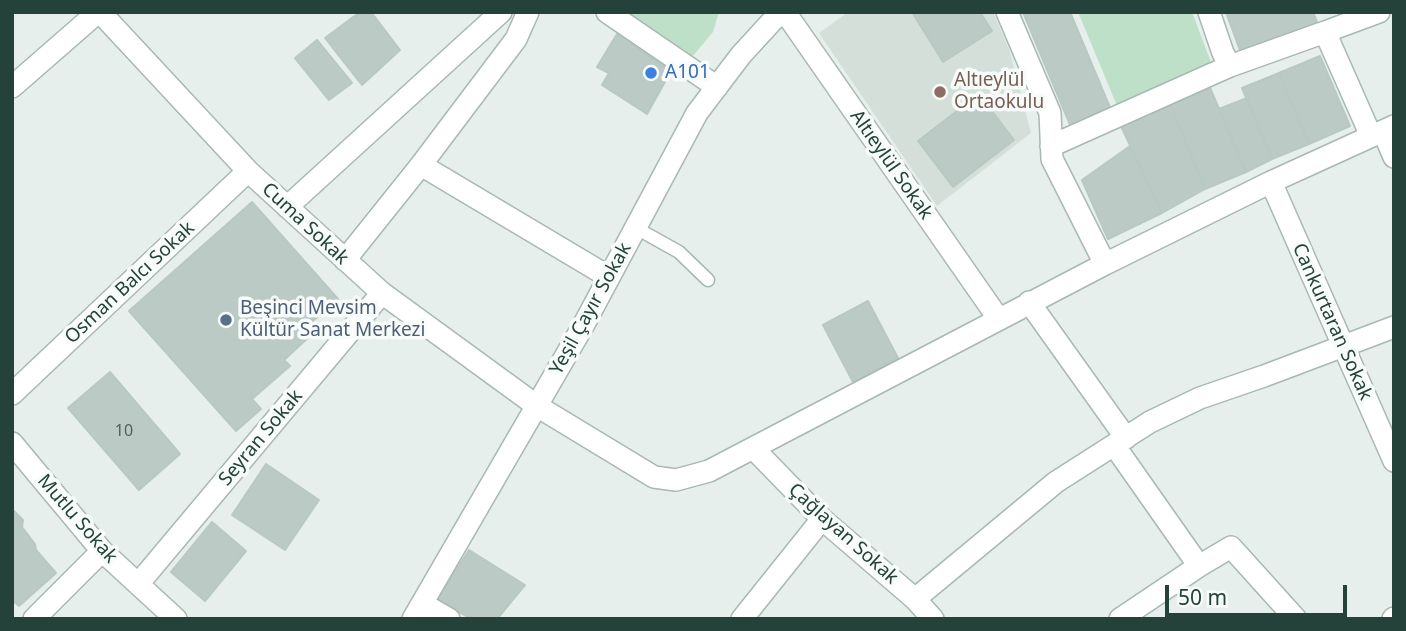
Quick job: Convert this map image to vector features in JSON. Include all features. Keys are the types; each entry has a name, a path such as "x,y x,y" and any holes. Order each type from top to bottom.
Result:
{"street":[{"path":"12,87 99,12"},
{"name":"Cuma Sokak","path":"99,12 248,171 382,293 537,406 654,477 676,480 709,471 1029,302 1271,182 1383,131"},
{"path":"287,207 501,12"},
{"path":"345,260 516,39 528,12"},
{"path":"607,12 717,88"},
{"name":"Yeşil Çayır Sokak","path":"417,611 537,406 697,113 749,46 774,19 785,12"},
{"name":"Altıeylül Sokak","path":"785,12 998,318"},
{"path":"1007,12 1050,113 1052,159 1105,264"},
{"path":"1209,12 1230,66"},
{"path":"1051,146 1230,66 1379,12"},
{"path":"1325,32 1383,131 1394,158"},
{"path":"421,165 609,276"},
{"name":"Osman Balcı Sokak","path":"12,394 248,171"},
{"name":"Cankurtaran Sokak","path":"1271,182 1341,346 1394,461"},
{"name":"Seyran Sokak","path":"139,583 382,293"},
{"path":"1029,302 1199,566"},
{"path":"915,599 1056,482 1150,422 1200,398 1394,327"},
{"name":"Çağlayan Sokak","path":"753,448 822,519 915,599 933,619"},
{"name":"Mutlu Sokak","path":"15,451 102,551 176,619"},
{"path":"742,619 822,519"},
{"path":"1120,619 1231,547 1296,619"},
{"path":"34,619 102,551"},
{"path":"417,611 449,619"}],"lane":[{"path":"636,228 679,252 708,280"}],"shaded area":[{"name":"Altıeylül Ortaokulu","path":"848,12 993,12 1010,52 1031,133 937,206 819,33"}],"green space":[{"path":"627,12 719,12 713,32 692,57"},
{"path":"1078,12 1192,12 1212,65 1118,108"}],"building":[{"path":"360,12 371,12 400,50 362,85 325,38"},
{"path":"912,12 980,12 992,31 943,62"},
{"path":"1023,12 1070,12 1111,110 1071,127"},
{"path":"1226,12 1313,12 1319,27 1242,56"},
{"path":"617,34 671,71 647,114 602,85 609,73 597,67"},
{"path":"317,40 352,83 329,100 295,58"},
{"path":"1320,56 1350,126 1309,144 1279,73"},
{"path":"1279,73 1309,144 1272,159 1242,88"},
{"path":"1208,83 1246,172 1205,189 1168,99"},
{"path":"979,94 1014,140 953,187 918,141"},
{"path":"1247,98 1272,159 1246,172 1219,109"},
{"path":"1168,99 1205,189 1162,213 1119,122"},
{"path":"1130,146 1162,213 1108,239 1082,180"},
{"name":"Beşinci Mevsim Kültür Sanat Merkezi","path":"252,202 338,299 304,329 310,336 284,360 290,366 252,399 261,409 236,431 129,311"},
{"path":"868,301 898,358 853,382 823,325"},
{"path":"110,372 180,454 139,490 68,408"},
{"path":"266,464 319,500 285,550 232,515"},
{"path":"12,509 23,520 22,527 35,544 36,550 56,573 19,606 12,600"},
{"path":"212,522 246,551 205,601 171,572"},
{"path":"469,550 525,585 497,619 471,619 437,599"}],"place":[{"name":"A101","path":"651,73"},
{"name":"Altıeylül Ortaokulu","path":"940,92"},
{"name":"Beşinci Mevsim Kültür Sanat Merkezi","path":"226,320"}]}
